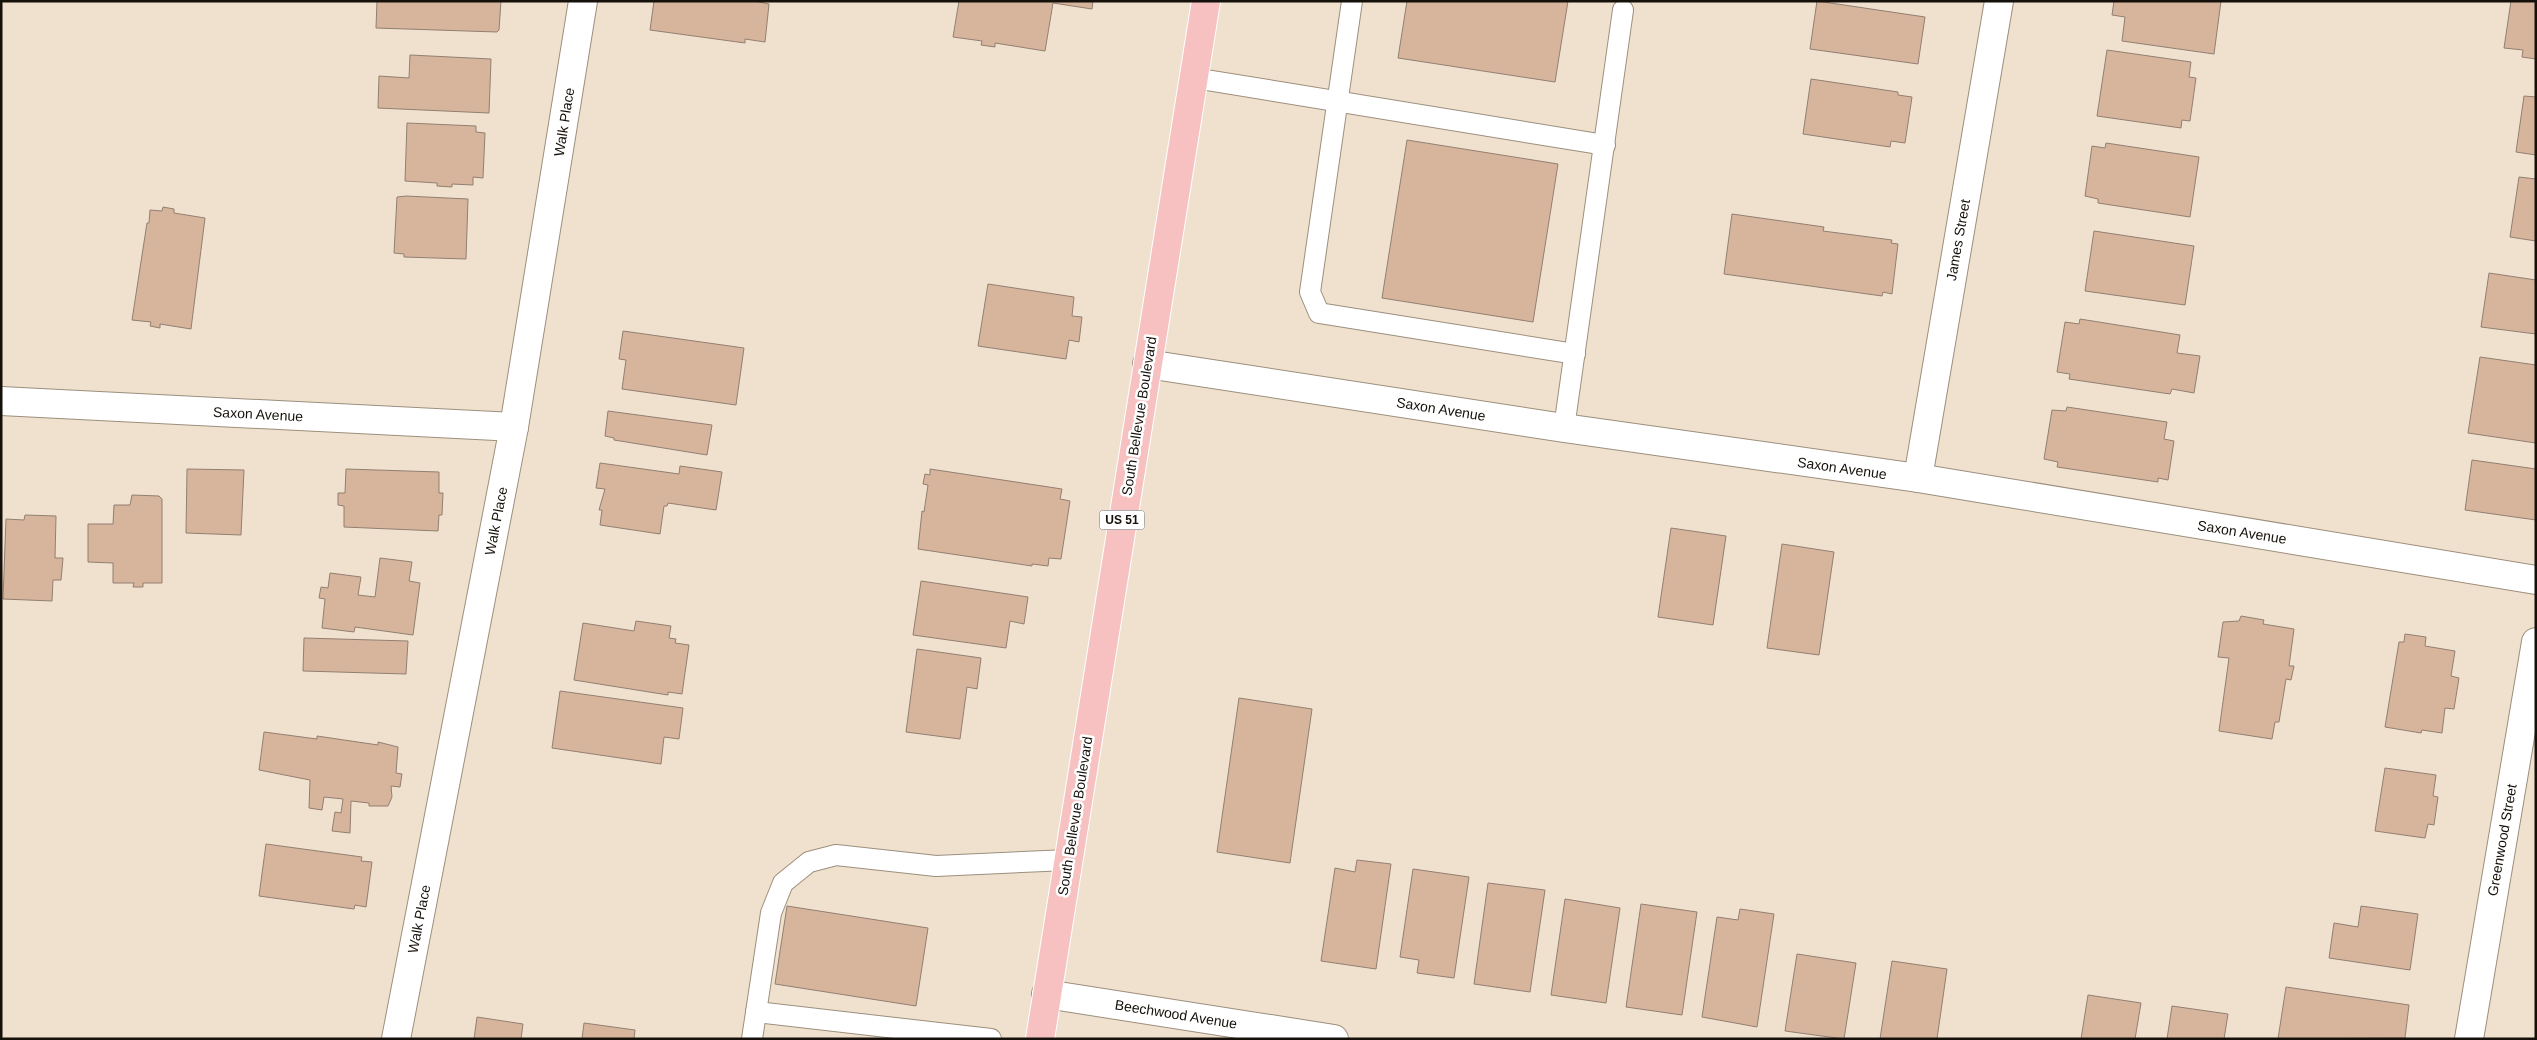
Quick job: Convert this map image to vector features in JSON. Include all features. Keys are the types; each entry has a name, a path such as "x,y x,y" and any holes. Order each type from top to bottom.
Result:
{"main road":[{"name":"South Bellevue Boulevard","path":"1040,1039 1206,1"}],"street":[{"name":"Walk Place","path":"396,1039 514,427 583,1"},
{"name":"James Street","path":"1918,478 1999,1"},
{"name":"Saxon Avenue","path":"1147,364 1564,428 1918,478 2536,580"},
{"name":"Saxon Avenue","path":"1,401 514,427"},
{"name":"Greenwood Street","path":"2469,1039 2536,642"},
{"name":"Beechwood Avenue","path":"1046,994 1334,1039"}],"lane":[{"path":"1352,1 1310,292 1319,313 1575,354"},
{"path":"1564,428 1623,10"},
{"path":"1194,78 1605,145"},
{"path":"752,1039 771,913 783,883 809,862 836,854 936,866 1068,860"},
{"path":"756,1012 991,1039"}],"building":[{"path":"377,1 501,1 499,30 497,32 376,28"},
{"path":"654,1 754,1 769,4 765,42 745,39 745,43 650,30"},
{"path":"959,1 1093,1 1092,9 1053,3 1045,51 995,43 995,47 981,45 982,41 953,37"},
{"path":"1407,1 1568,1 1555,82 1398,58"},
{"path":"1817,1 1925,17 1918,64 1810,49"},
{"path":"2114,1 2221,1 2214,54 2122,41 2125,17 2112,15"},
{"path":"2511,1 2536,1 2536,59 2522,57 2523,50 2504,48"},
{"path":"2107,50 2191,62 2189,77 2196,78 2190,121 2182,120 2181,128 2097,116"},
{"path":"410,55 491,59 489,113 378,108 379,76 409,78"},
{"path":"1811,79 1898,92 1898,95 1912,97 1905,143 1891,141 1890,147 1803,134"},
{"path":"2524,96 2536,97 2536,155 2516,152"},
{"path":"407,123 476,126 476,132 485,133 483,178 473,177 473,185 452,184 452,187 437,186 437,183 405,181"},
{"path":"1407,140 1558,164 1533,322 1382,298"},
{"path":"2106,143 2199,157 2190,217 2098,203 2098,199 2085,196 2092,146 2105,148"},
{"path":"2519,177 2536,179 2536,241 2510,237"},
{"path":"397,197 468,199 466,259 404,257 404,254 394,253"},
{"path":"163,207 174,209 174,213 205,218 191,329 160,324 160,328 150,326 151,322 132,320 150,210 162,211"},
{"path":"1732,214 1824,227 1823,231 1892,240 1891,243 1898,244 1892,294 1883,292 1882,296 1724,274"},
{"path":"2094,231 2194,246 2185,305 2085,291"},
{"path":"2489,273 2536,280 2536,334 2481,327"},
{"path":"988,284 1074,297 1072,316 1082,317 1079,342 1069,340 1066,359 978,346"},
{"path":"2080,319 2180,335 2177,353 2200,356 2194,393 2172,389 2170,394 2069,379 2070,374 2057,372 2065,322 2079,324"},
{"path":"623,331 744,348 736,405 622,389 626,360 619,359"},
{"path":"2480,357 2536,365 2536,443 2468,433"},
{"path":"2067,407 2167,422 2164,439 2174,441 2168,480 2158,478 2158,482 2057,467 2058,462 2044,459 2052,410 2066,411"},
{"path":"608,411 712,425 707,455 614,440 614,438 605,436"},
{"path":"2472,460 2536,469 2536,520 2465,510"},
{"path":"600,463 679,474 680,466 722,472 716,510 668,503 667,506 664,506 660,534 600,525 602,510 599,510 605,489 596,488"},
{"path":"187,469 244,470 241,535 186,533"},
{"path":"346,469 439,472 439,493 443,493 442,515 439,515 438,531 344,527 344,506 338,505 338,493 345,493"},
{"path":"930,469 1062,489 1060,499 1070,501 1061,559 1049,558 1048,566 1032,564 1032,566 918,549 922,511 924,512 928,485 923,484 925,474 930,475"},
{"path":"132,495 159,496 162,499 162,583 143,583 143,587 133,587 134,583 113,583 113,563 88,562 88,524 113,524 114,505 130,505"},
{"path":"25,515 56,516 55,558 63,558 61,580 53,580 52,601 3,599 6,519 24,520"},
{"path":"1671,528 1726,536 1713,625 1658,617"},
{"path":"1782,544 1834,552 1819,655 1767,648"},
{"path":"380,558 412,562 409,581 420,583 413,635 355,627 354,632 322,628 325,599 319,598 321,587 328,588 330,573 361,577 358,595 375,597"},
{"path":"921,581 1028,597 1024,624 1010,621 1006,648 913,635"},
{"path":"2241,616 2264,620 2263,624 2294,629 2289,666 2294,666 2291,680 2286,679 2279,722 2275,722 2272,739 2219,731 2229,658 2218,657 2223,622 2239,621"},
{"path":"636,621 671,626 669,638 676,639 675,643 689,645 682,694 668,692 668,695 574,680 583,623 634,631"},
{"path":"2405,634 2426,637 2425,646 2455,651 2451,676 2459,678 2454,709 2445,708 2442,733 2422,730 2421,733 2385,727 2399,642 2404,642"},
{"path":"304,638 408,641 406,674 303,671"},
{"path":"917,649 981,658 977,689 967,687 960,739 906,732"},
{"path":"560,691 683,708 679,739 664,737 661,764 552,748"},
{"path":"1239,698 1312,709 1290,863 1217,852"},
{"path":"264,732 317,739 317,736 378,745 378,742 398,747 396,773 402,774 400,787 391,786 392,797 388,806 369,806 369,803 351,801 350,833 332,831 335,812 341,813 343,799 324,797 322,810 309,808 310,780 259,770"},
{"path":"2385,768 2436,775 2433,796 2438,797 2434,825 2428,824 2425,838 2375,831"},
{"path":"266,844 362,857 361,861 372,862 366,907 355,905 354,909 259,896"},
{"path":"1357,860 1391,864 1376,969 1321,961 1335,868 1355,872"},
{"path":"1413,869 1469,877 1454,978 1417,973 1419,960 1400,957"},
{"path":"1488,883 1545,890 1530,992 1474,984"},
{"path":"1565,899 1620,908 1606,1003 1551,995"},
{"path":"1641,904 1697,912 1682,1015 1626,1007"},
{"path":"787,906 928,928 916,1006 775,984"},
{"path":"2361,906 2418,914 2410,970 2329,958 2334,923 2358,927"},
{"path":"1740,909 1774,914 1757,1027 1702,1017 1717,917 1738,920"},
{"path":"1797,954 1856,963 1844,1039 1785,1031"},
{"path":"1892,961 1947,969 1937,1039 1880,1039"},
{"path":"2286,987 2409,1005 2405,1038 2278,1039"},
{"path":"2088,995 2141,1003 2135,1039 2081,1039"},
{"path":"2172,1006 2228,1014 2224,1039 2167,1039"},
{"path":"477,1017 523,1024 521,1039 474,1039"},
{"path":"584,1023 635,1030 634,1039 582,1039"}]}
